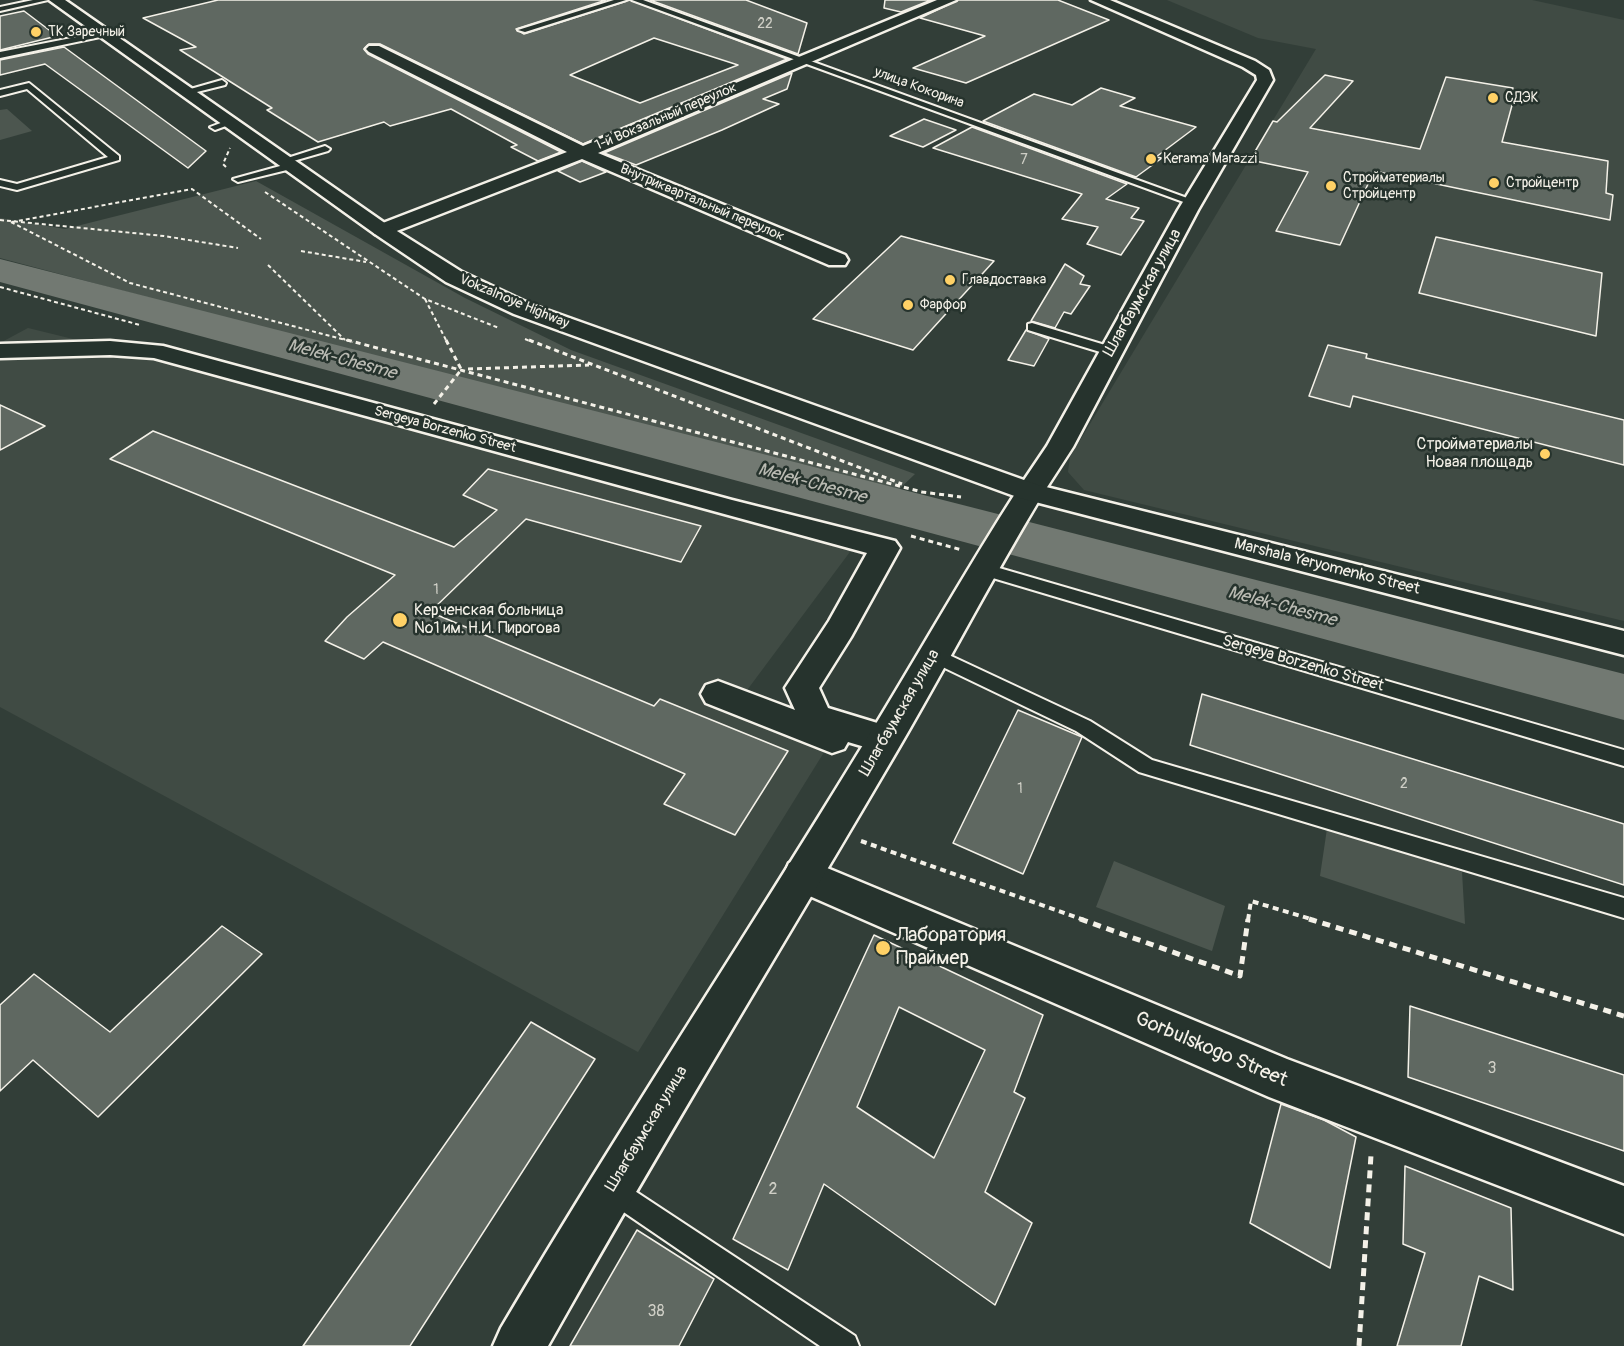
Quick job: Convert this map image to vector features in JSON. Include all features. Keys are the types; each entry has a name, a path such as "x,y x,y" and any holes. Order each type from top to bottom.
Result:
{"street":[{"name":"Vokzalnoye Highway","path":"56,0 185,92 222,125 287,164 454,277 522,309 1024,500"},
{"name":"1-й Вокзальный переулок","path":"382,230 582,153 949,0"},
{"name":"Шлагбаумская улица","path":"519,1346 610,1188 831,830 934,656 985,563 1060,447 1110,351 1193,202 1265,80 1263,73 1249,64 1098,0"},
{"name":"Внутриквартальный переулок","path":"374,49 582,153 837,260"},
{"name":"Sergeya Borzenko Street","path":"0,351 111,348 155,351 732,509 885,548 840,629 802,688 810,702 809,723"},
{"name":"Marshala Yeryomenko Street","path":"1024,500 1624,643"},
{"path":"718,694 880,747"},
{"name":"Gorbulskogo Street","path":"802,875 1284,1082 1624,1210"}],"lane":[{"path":"0,9 44,0"},
{"path":"522,30 622,0"},
{"name":"улица Кокорина","path":"636,0 1193,202"},
{"path":"0,55 102,34"},
{"path":"185,92 222,83"},
{"path":"0,93 29,86 115,158 17,187 0,183"},
{"path":"238,179 325,149"},
{"path":"1032,327 1110,351"},
{"name":"Sergeya Borzenko Street","path":"985,563 1624,758"},
{"path":"934,656 1083,726 1146,766 1624,908"},
{"path":"610,1188 845,1346"}],"path":[{"path":"11,222 192,189 261,238"},
{"path":"0,220 164,236 238,248"},
{"path":"11,222 130,283 461,369 591,364"},
{"path":"302,251 368,262"},
{"path":"268,265 346,340"},
{"path":"424,298 461,369"},
{"path":"434,405 461,369"},
{"path":"831,830 1240,976 1251,901 1624,1016"},
{"path":"1359,1346 1373,1115"}],"shaded area":[{"path":"1167,0 1532,0 1624,20 1624,621 1084,490 1068,472 1070,457 1316,49 1258,38"},
{"path":"7,109 32,131 0,140 0,110"},
{"path":"256,181 465,298 571,350 915,474 892,496 0,258 0,218 65,229"},
{"name":"Керченская больница №1 им. Н.И. Пирогова","path":"28,328 864,533 730,713 826,749 638,1052 0,707 0,343"},
{"path":"1328,822 1462,872 1465,924 1320,876"},
{"path":"1114,861 1225,906 1212,951 1096,907"}],"building":[{"path":"218,0 606,0 516,29 524,34 630,0 787,59 583,144 380,44 369,44 364,49 368,54 561,152 538,161 511,147 517,145 451,109 390,126 384,122 318,142 267,110 272,108 180,50 196,47 143,18","holes":["654,38 738,65 640,103 570,75"]},
{"path":"650,0 746,0 807,23 798,54"},
{"path":"885,0 931,0 901,12 884,8"},
{"path":"958,0 1058,0 1109,20 966,83 913,68 985,36 920,18"},
{"path":"24,11 57,36 0,50 0,16"},
{"path":"64,47 206,151 188,168 45,64 0,75 0,60"},
{"path":"792,73 787,89 763,99 779,104 722,130 636,165 604,153"},
{"path":"1325,75 1353,81 1310,128 1420,149 1446,77 1513,88 1510,97 1514,98 1502,142 1608,161 1606,193 1613,195 1610,220 1374,171 1340,245 1276,231 1308,172 1250,160 1273,121 1277,122"},
{"path":"1101,88 1135,98 1120,106 1196,127 1156,157 1162,158 1136,177 983,121 1034,94 1072,105"},
{"path":"924,119 956,130 923,147 890,136"},
{"path":"972,127 1127,184 1106,199 1139,208 1131,218 1144,221 1121,255 1087,244 1098,227 1062,219 1082,194 933,148"},
{"path":"582,161 606,172 580,182 558,171"},
{"path":"901,236 994,261 913,350 813,319"},
{"path":"1436,237 1602,273 1596,336 1419,293"},
{"path":"1065,264 1084,276 1080,284 1090,286 1071,314 1064,312 1055,328 1031,321"},
{"path":"1026,330 1049,339 1034,366 1008,360"},
{"path":"1328,345 1367,354 1366,358 1624,420 1624,465 1353,396 1350,407 1309,396"},
{"path":"0,405 45,426 0,450"},
{"path":"153,431 454,547 497,510 463,495 488,469 701,526 681,562 526,519 430,612 654,706 660,699 788,751 735,835 664,804 685,774 383,642 364,659 325,641 347,617 395,575 110,459"},
{"path":"1202,694 1624,824 1624,885 1190,745"},
{"path":"1018,710 1082,737 1023,874 953,843"},
{"path":"222,926 262,954 98,1117 33,1060 0,1091 0,1005 34,974 110,1032"},
{"path":"874,935 1043,1015 1014,1092 1025,1098 985,1192 1032,1223 995,1305 824,1184 788,1270 733,1239","holes":["899,1007 985,1050 934,1158 857,1107"]},
{"path":"1410,1006 1624,1075 1624,1151 1408,1077"},
{"path":"531,1022 595,1059 410,1346 303,1346"},
{"path":"1281,1104 1324,1120 1356,1137 1330,1268 1250,1223"},
{"path":"1405,1166 1511,1208 1513,1290 1479,1276 1461,1346 1397,1346 1425,1253 1403,1244"},
{"path":"637,1230 714,1279 679,1346 570,1346"}],"waterway":[{"name":"Melek-Chesme","path":"0,270 1624,697"}],"place":[{"name":"ТК Заречный","path":"36,32"},
{"name":"СДЭК","path":"1493,98"},
{"name":"Kerama Marazzi","path":"1151,159"},
{"name":"Стройцентр","path":"1494,183"},
{"name":"Стройматериалы Стройцентр","path":"1331,186"},
{"name":"Главдоставка","path":"950,280"},
{"name":"Фарфор","path":"908,305"},
{"name":"Стройматериалы Новая площадь","path":"1545,454"},
{"name":"Керченская больница №1 им. Н.И. Пирогова","path":"400,620"},
{"name":"Лаборатория Праймер","path":"883,948"}]}
